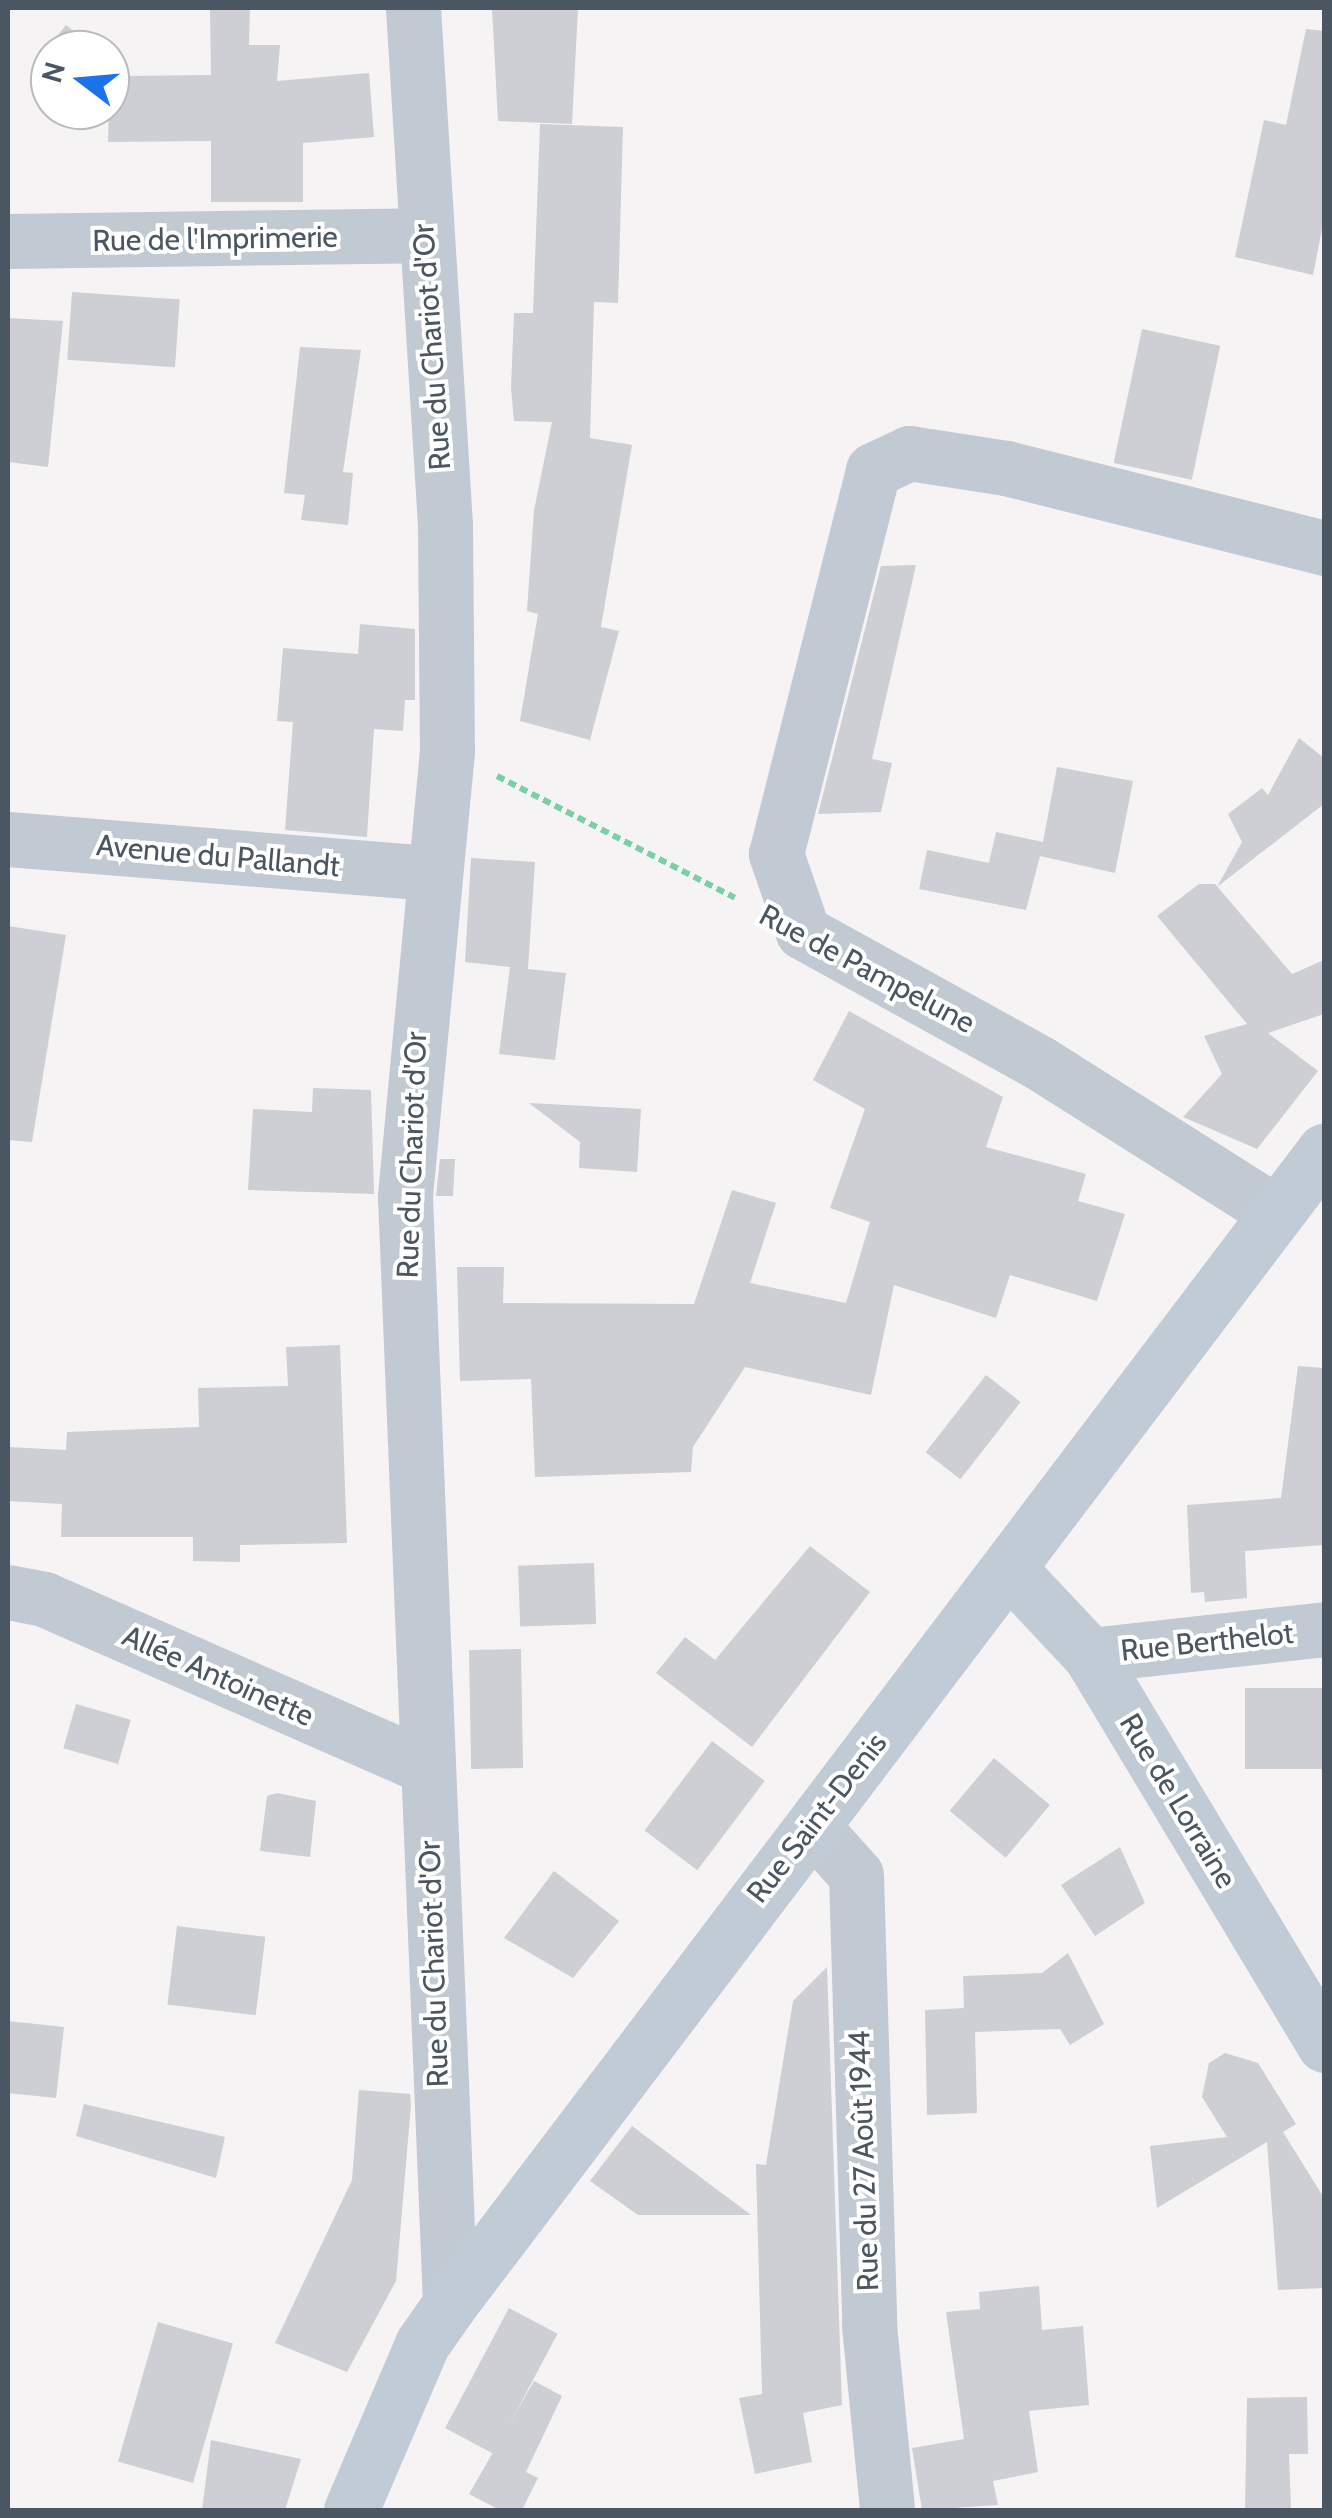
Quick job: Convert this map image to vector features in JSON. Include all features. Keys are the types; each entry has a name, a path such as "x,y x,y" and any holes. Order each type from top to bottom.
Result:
{"main road":[{"name":"Rue Saint-Denis","path":"350,2510 422,2344 450,2304 1011,1571 1274,1211 1324,1151"},
{"name":"Rue de Lorraine","path":"1011,1571 1090,1656 1324,2045"}],"street":[{"name":"Rue du Chariot d'Or","path":"413,8 423,235 445,525 448,750 429,873 405,1197 450,2304"},
{"name":"Rue de l'Imprimerie","path":"8,240 423,235"},
{"path":"803,932 776,854 873,470 909,453 1006,468 1324,548"},
{"name":"Avenue du Pallandt","path":"8,839 429,873"},
{"name":"Rue de Pampelune","path":"803,932 1040,1063 1274,1211"},
{"name":"Allée Antoinette","path":"8,1592 44,1599 427,1767"},
{"name":"Rue Berthelot","path":"1090,1656 1324,1630"},
{"name":"Rue du 27 Août 1944","path":"813,1827 856,1875 869,2325 886,2510"}],"path":[{"name":"Rue de Pampelune","path":"448,750 803,932"}],"building":[{"path":"210,8 250,8 249,45 280,45 277,81 369,73 374,137 303,143 303,202 211,202 211,141 108,142 108,130 130,130 130,76 211,75"},
{"path":"492,8 578,8 572,124 498,121"},
{"path":"1306,29 1324,31 1324,219 1313,275 1235,257 1264,120 1286,125"},
{"path":"540,124 623,127 618,303 594,302 590,438 632,445 601,627 619,631 590,740 520,721 538,614 527,611 534,510 552,422 514,421 511,388 514,313 533,313"},
{"path":"72,292 180,300 175,367 67,360"},
{"path":"8,318 63,321 48,467 8,462"},
{"path":"1142,329 1220,346 1192,480 1114,463"},
{"path":"300,347 361,350 343,472 353,473 348,525 301,520 305,495 284,493"},
{"path":"916,565 872,759 892,763 881,812 818,814 881,566"},
{"path":"360,624 415,629 415,700 405,700 403,731 374,729 367,837 285,830 293,722 277,721 283,648 358,654"},
{"path":"1299,738 1324,758 1324,804 1217,887 1242,842 1228,814 1262,788 1268,795"},
{"path":"1057,767 1133,781 1115,873 1040,856 1026,910 919,889 927,850 989,863 996,832 1043,842"},
{"path":"471,858 535,862 528,969 566,973 555,1060 499,1054 510,967 465,962"},
{"path":"1199,884 1215,884 1292,974 1324,960 1324,1014 1268,1033 1318,1071 1257,1149 1183,1117 1222,1074 1204,1036 1247,1024 1157,916"},
{"path":"8,926 66,935 32,1142 8,1140"},
{"path":"849,1011 1003,1097 986,1147 1086,1174 1078,1201 1125,1214 1097,1301 1010,1275 996,1318 894,1285 871,1395 745,1367 693,1447 691,1472 535,1477 531,1379 460,1381 457,1267 504,1267 503,1303 694,1304 732,1190 776,1203 750,1283 846,1303 870,1222 830,1208 865,1109 813,1080"},
{"path":"313,1088 371,1090 374,1194 248,1190 253,1109 312,1112"},
{"path":"529,1103 641,1109 637,1172 579,1168 580,1142"},
{"path":"440,1159 455,1159 453,1196 436,1196"},
{"path":"340,1345 347,1543 240,1545 240,1562 193,1561 193,1537 61,1537 62,1504 8,1501 8,1447 66,1450 67,1432 199,1427 198,1388 288,1386 286,1347"},
{"path":"1298,1366 1324,1368 1324,1545 1245,1551 1247,1598 1205,1602 1204,1592 1191,1593 1187,1505 1281,1498"},
{"path":"986,1375 1021,1402 960,1479 926,1452"},
{"path":"810,1546 870,1592 752,1747 656,1673 685,1637 715,1660"},
{"path":"594,1563 596,1624 520,1627 518,1566"},
{"path":"521,1649 523,1768 471,1769 469,1650"},
{"path":"1245,1688 1324,1688 1324,1769 1245,1769"},
{"path":"76,1704 131,1720 118,1764 63,1748"},
{"path":"712,1741 765,1781 697,1870 645,1830"},
{"path":"994,1758 1050,1805 1006,1858 950,1811"},
{"path":"277,1793 316,1801 310,1857 260,1851 267,1796"},
{"path":"1120,1847 1145,1903 1095,1936 1061,1885"},
{"path":"554,1871 619,1921 573,1978 504,1938"},
{"path":"177,1926 265,1937 256,2015 167,2004"},
{"path":"1068,1953 1104,2024 1070,2045 1060,2029 975,2032 977,2113 927,2115 925,2010 964,2008 963,1976 1042,1973"},
{"path":"827,1967 842,2405 803,2413 812,2462 755,2474 739,2398 762,2394 756,2164 766,2165 793,2001"},
{"path":"8,2021 64,2027 56,2098 8,2093"},
{"path":"1225,2053 1258,2063 1296,2124 1283,2132 1324,2198 1324,2288 1278,2290 1267,2142 1157,2208 1150,2146 1227,2137 1202,2097 1209,2063"},
{"path":"359,2090 410,2094 411,2105 396,2281 347,2372 275,2343 352,2180"},
{"path":"84,2104 225,2137 216,2178 76,2136"},
{"path":"632,2126 751,2215 638,2215 590,2181"},
{"path":"1039,2286 1042,2330 1083,2326 1089,2405 1029,2411 1038,2472 993,2481 998,2505 922,2510 912,2448 964,2439 946,2312 980,2309 979,2292"},
{"path":"509,2308 558,2334 494,2454 445,2428"},
{"path":"158,2322 233,2343 193,2483 118,2461"},
{"path":"534,2381 562,2396 526,2472 538,2478 522,2510 500,2510 469,2494"},
{"path":"1307,2397 1308,2454 1289,2454 1291,2510 1245,2510 1247,2398"},
{"path":"211,2440 301,2459 285,2510 202,2510"}]}
